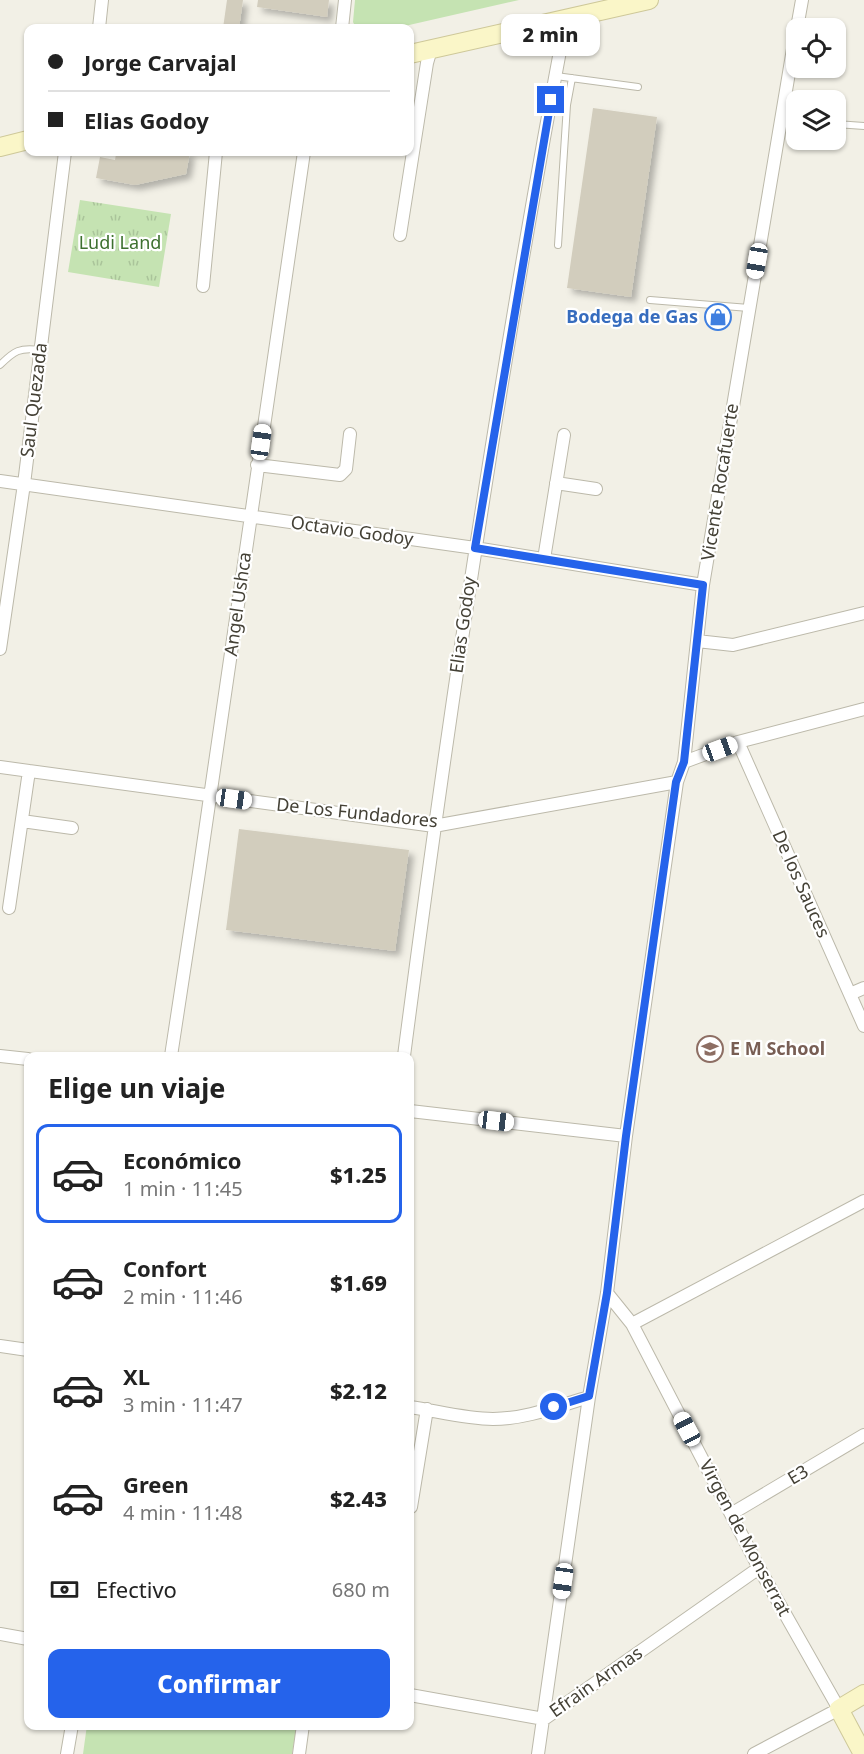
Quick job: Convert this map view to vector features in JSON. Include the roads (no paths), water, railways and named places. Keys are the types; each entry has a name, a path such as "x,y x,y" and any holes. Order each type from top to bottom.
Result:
{"street":[{"path":"99,24 102,0"},
{"path":"342,24 345,0"},
{"name":"Vicente Rocafuerte","path":"799,18 802,0"},
{"path":"414,53 642,1"},
{"name":"Elias Godoy","path":"405,1052 434,826 475,548 566,19"},
{"path":"414,146 431,49"},
{"name":"Vicente Rocafuerte","path":"538,1754 589,1396 607,1293 626,1136 676,782 684,762 703,585 789,78"},
{"path":"0,147 24,141"},
{"name":"Saul Quezada","path":"0,649 24,484 64,156"},
{"path":"203,286 216,156"},
{"name":"Angel Ushca","path":"172,1052 212,796 250,516 303,156"},
{"path":"400,235 412,156"},
{"path":"258,465 340,475 346,469 350,434"},
{"path":"544,560 564,435"},
{"name":"Octavio Godoy","path":"0,481 475,548 703,585"},
{"path":"556,483 596,489"},
{"path":"697,641 733,645 864,613"},
{"path":"684,762 738,742 864,709"},
{"name":"De los Sauces","path":"738,742 864,1026"},
{"name":"De Los Fundadores","path":"0,767 434,826 676,782"},
{"path":"9,908 29,771"},
{"path":"22,821 72,828"},
{"path":"850,994 864,988"},
{"path":"0,1056 24,1059"},
{"path":"414,1111 626,1136"},
{"path":"632,1324 864,1201"},
{"name":"Virgen de Monserrat","path":"607,1293 632,1324 759,1568 863,1754"},
{"path":"0,1346 24,1349"},
{"path":"414,1407 492,1419 513,1418 589,1396"},
{"path":"414,1489 427,1409"},
{"name":"E3","path":"731,1514 864,1435"},
{"name":"Efrain Armas","path":"414,1696 544,1719 759,1568"},
{"path":"0,1634 24,1638"},
{"path":"754,1754 864,1694"},
{"path":"67,1754 71,1730"},
{"path":"299,1754 302,1730"}],"lane":[{"path":"555,76 638,87"},
{"path":"558,245 567,105 572,78"},
{"path":"781,121 786,121"},
{"path":"846,125 864,126"},
{"path":"650,300 749,308"},
{"path":"0,365 23,348 40,350"}],"place":[{"name":"Bodega de Gas","path":"718,317"},
{"name":"E M School","path":"710,1049"}],"park label":[{"name":"Ludi Land","path":"120,243"}]}
